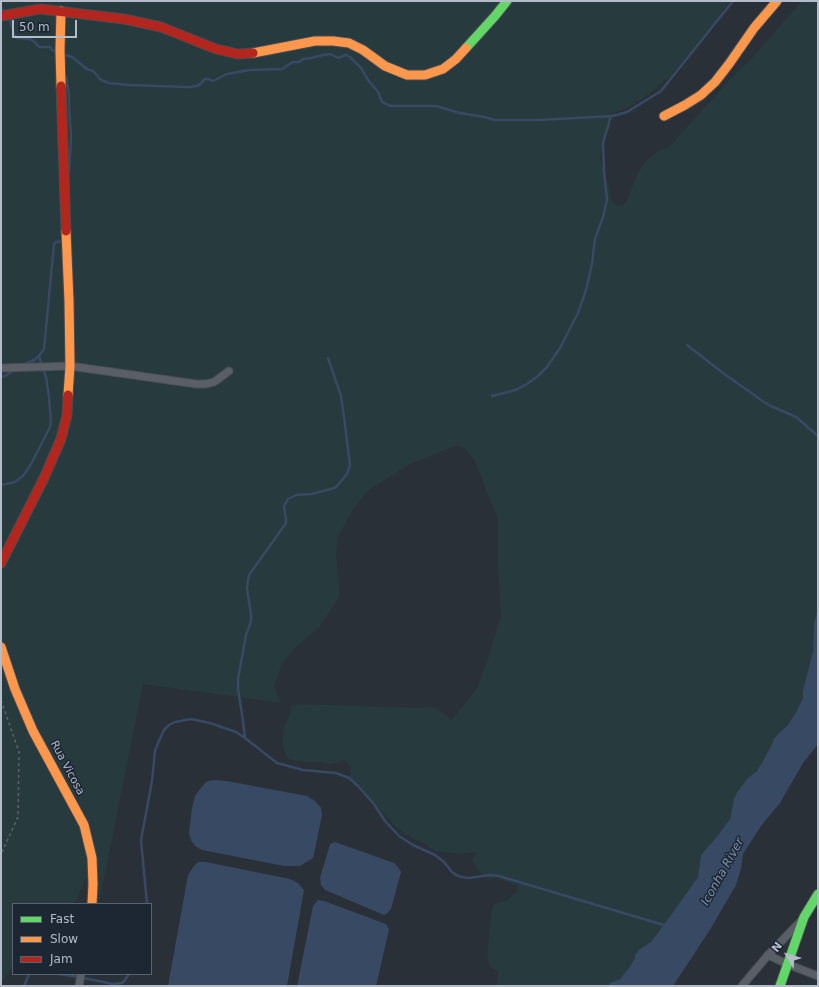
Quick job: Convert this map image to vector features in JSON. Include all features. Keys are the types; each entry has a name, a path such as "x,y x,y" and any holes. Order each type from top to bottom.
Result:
{"street":[{"path":"1,16 40,9 124,19 161,28 216,49 238,54 257,53 315,42 333,41 349,43 363,50 385,66 407,75 425,76 443,69 456,59 507,1"},
{"path":"664,116 686,105 715,82 754,28 777,1"},
{"path":"1,563 44,478 61,439 67,415 70,366 60,50 61,11"},
{"path":"1,368 70,366 196,384 214,382 229,371"},
{"name":"Rua Vicosa","path":"1,647 15,689 33,731 84,825 92,858 92,903"},
{"path":"742,986 804,917 818,894"},
{"path":"780,986 804,917"},
{"path":"768,956 818,976"},
{"path":"79,986 81,975"}],"path":[{"path":"1,700 19,752 18,817 1,854"}],"green space":[{"path":"1,1 729,1 716,21 671,76 641,100 610,115 600,158 611,200 616,206 623,205 628,199 636,176 645,162 654,154 670,146 732,77 752,58 802,1 818,1 818,609 814,623 813,652 803,690 803,698 795,714 787,726 774,739 757,771 748,778 734,798 730,819 701,855 698,877 651,942 640,949 635,955 635,958 629,968 620,979 610,983 608,986 497,986 498,971 490,967 487,956 492,909 494,904 508,900 517,891 518,887 496,878 489,879 481,873 474,864 473,859 476,852 462,854 435,851 405,834 396,827 350,777 351,769 345,760 331,764 288,759 282,745 284,726 292,706 297,704 417,708 431,707 439,710 451,721 476,690 489,656 501,614 498,567 498,520 474,459 463,447 455,446 410,464 367,491 352,511 338,537 336,555 340,596 320,626 294,649 282,664 274,686 281,703 143,684 99,903 97,880 85,879 77,899 74,903 12,903 12,967 1,983"}],"water":[{"name":"Iconha River","path":"818,609 818,744 803,763 780,803 761,826 743,854 741,869 736,885 711,928 673,986 608,986 610,983 620,979 629,968 635,958 635,955 640,949 651,942 698,877 701,855 730,819 734,798 738,791 748,778 757,771 774,739 787,726 795,714 803,698 803,690 813,652 814,623"},
{"path":"213,780 227,781 307,796 315,801 321,808 322,815 313,858 300,866 284,866 202,850 195,846 189,833 195,796 206,782"},
{"path":"335,842 394,863 398,867 401,872 391,909 388,913 384,915 325,890 321,885 320,878 330,844"},
{"path":"198,862 206,862 290,879 298,883 304,890 287,986 168,986 188,875"},
{"path":"318,900 386,924 389,930 376,986 297,986 313,906"}],"waterway":[{"path":"63,54 72,57 87,69 93,71 101,80 109,83 186,87 199,85 205,79 213,81 227,74 249,70 282,69 293,62 299,62 303,59 330,54 338,58 346,55 361,68 368,80 378,92 382,102 391,106 436,106 460,113 495,120 539,120 612,116 627,112 661,91 733,1"},
{"path":"1,7 4,12"},
{"path":"8,18 17,38 30,39 39,47 50,47 56,52"},
{"path":"66,76 69,94 71,137 69,172"},
{"path":"492,396 516,390 538,376 547,367 560,348 578,313 586,290 592,264 595,239 607,200 603,143 611,116"},
{"path":"22,365 34,360 44,349 54,244 56,242 63,241"},
{"path":"687,345 764,402 796,417 818,436"},
{"path":"1,485 15,482 23,476 30,466 50,427 51,421 46,377 39,356"},
{"path":"245,738 238,679 246,635 251,621 247,589 249,575 286,523 284,506 288,499 296,495 311,494 336,487 347,474 350,465 341,396 328,358"},
{"path":"1,377 15,370"},
{"path":"147,903 141,840 152,781 155,751 164,730 169,725 175,722 191,719 210,723 236,732 277,763 303,770 336,773 349,778 374,804 385,821 399,836 413,845 435,855 456,875 469,878 490,875 499,876 667,926"},
{"path":"24,986 29,975"},
{"path":"65,975 113,984 122,983 128,975"}],"traffic: fast":[{"path":"466,48 507,1"},
{"path":"780,986 804,917 818,894"}],"traffic: slow":[{"path":"664,116 701,95 715,82 754,28 777,1"},
{"path":"61,11 61,86"},
{"path":"253,53 315,41 349,43 363,50 385,66 407,75 425,75 443,69 456,59 466,48"},
{"path":"66,231 70,366 68,395"},
{"path":"1,647 15,689 33,731 84,825 92,858 92,903"}],"traffic: jam":[{"path":"1,16 40,9 124,19 161,27 216,49 238,54 253,53"},
{"path":"61,86 66,231"},
{"path":"1,563 44,478 61,439 67,415 68,395"}]}
